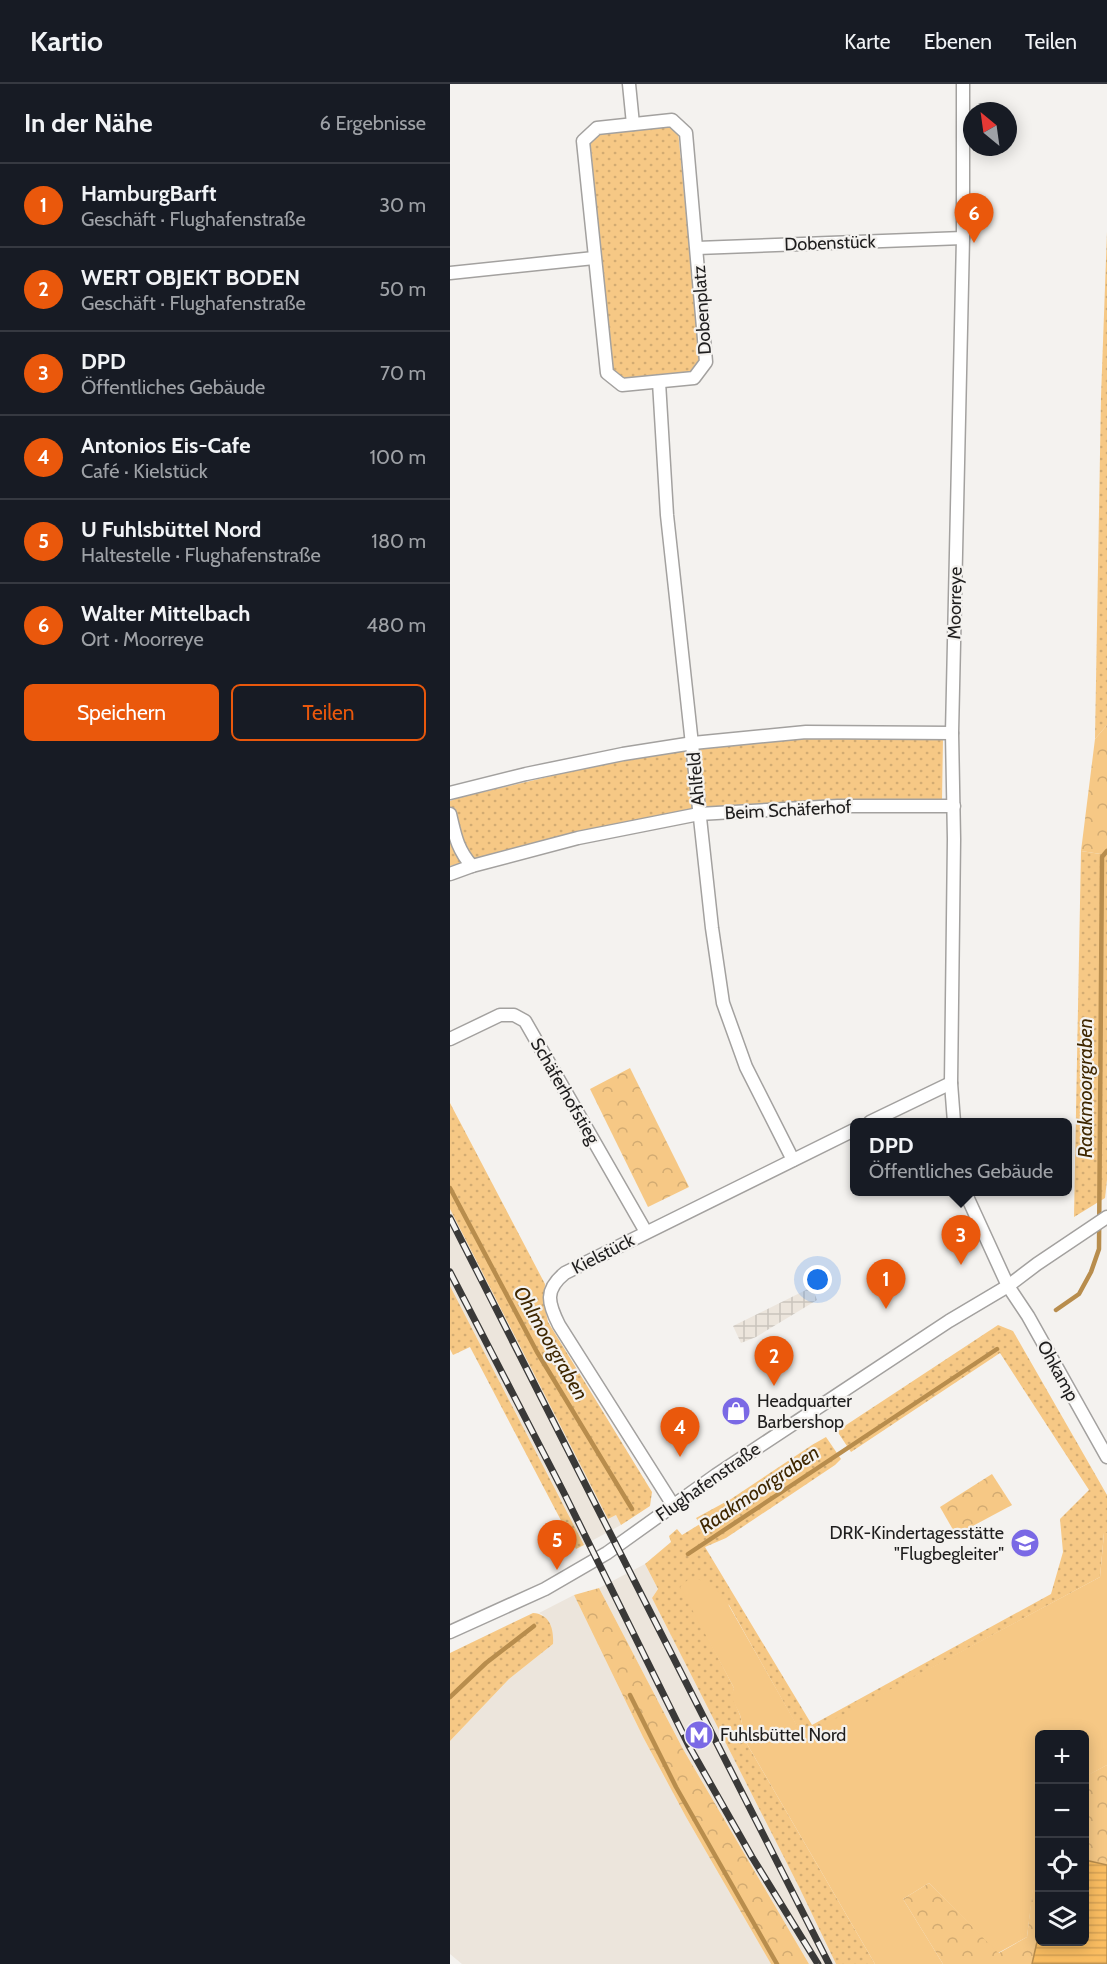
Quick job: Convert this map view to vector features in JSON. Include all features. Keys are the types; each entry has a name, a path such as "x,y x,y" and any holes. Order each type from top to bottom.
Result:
{"street":[{"path":"629,84 633,124"},
{"name":"Moorreye","path":"954,1118 951,1083 954,807 952,734 963,238 963,84"},
{"name":"Dobenplatz","path":"672,120 686,133 697,248 706,362 694,378 622,385 607,373 583,141 597,128 672,120"},
{"name":"Dobenstück","path":"697,248 963,238"},
{"path":"450,273 594,258"},
{"name":"Ahlfeld","path":"659,382 667,515 712,928 723,1003 746,1067 793,1160"},
{"path":"450,793 612,756 693,743 806,732 952,734"},
{"name":"Beim Schäferhof","path":"450,874 578,838 699,814 838,806 954,807"},
{"path":"450,814 462,855 472,866"},
{"name":"Schäferhofstieg","path":"450,1039 500,1015 514,1015 525,1021 646,1232"},
{"path":"878,1118 951,1083"},
{"name":"Kielstück","path":"673,1505 559,1324 550,1302 552,1286 565,1273 850,1132"},
{"path":"967,1196 1008,1286"},
{"name":"Flughafenstraße","path":"450,1632 545,1589 578,1571 628,1539 716,1474 949,1321 1008,1286 1107,1217"},
{"name":"Ohkamp","path":"1008,1286 1022,1304 1107,1457"}],"shaded area":[{"path":"450,1209 608,1519 616,1515 621,1525 584,1545 450,1286"},
{"path":"812,1287 817,1300 756,1337 741,1343 733,1326"},
{"path":"645,1564 658,1589 652,1598 836,1964 809,1964 683,1749 599,1588"},
{"path":"574,1595 643,1737 686,1817 771,1964 462,1964 450,1954 450,1741 509,1679 553,1644 543,1615 539,1613"},
{"path":"1089,1861 1107,1865 1107,1964 1032,1964 1036,1946 1089,1946"}],"green space":[{"path":"672,126 678,131 701,365 695,372 619,379 612,373 590,139 595,134"},
{"path":"1107,232 1107,725 1095,739 1101,397"},
{"path":"1107,725 1107,855 1081,851 1095,739"},
{"path":"820,737 943,738 942,800 680,813 581,831 450,866 450,801 458,798 624,759 715,746"},
{"path":"1081,851 1107,855 1107,1180 1105,1198 1074,1217"},
{"path":"630,1068 689,1187 648,1207 590,1089"},
{"path":"450,1103 545,1284 544,1303 548,1322 652,1492 650,1506 621,1525 616,1515 608,1519 450,1209"},
{"path":"450,1286 584,1545 576,1549 470,1347 453,1355 450,1349"},
{"path":"998,1325 1013,1331 1107,1495 1107,1533 1104,1533 1100,1577 803,1737 729,1605 681,1586 734,1688 732,1696 740,1715 747,1744 875,1964 836,1964 652,1598 658,1589 645,1564 671,1542 669,1536 677,1529 682,1535 700,1524 696,1518 731,1499 826,1437 841,1459 835,1465 726,1538 705,1547 812,1725 1051,1594 1063,1552 1060,1519 1089,1490 1000,1353 851,1452 837,1431"},
{"path":"992,1474 1012,1505 956,1535 940,1507"},
{"path":"1104,1533 1107,1533 1107,1765 1089,1775 1089,1730 1035,1730 1035,1873 1027,1937 998,1953 929,1883 903,1899 943,1964 875,1964 747,1744 740,1715 731,1696 734,1688 680,1587 691,1577 712,1584 728,1604 803,1736 1100,1577"},
{"path":"599,1588 683,1749 809,1964 771,1964 686,1817 643,1737 574,1595"},
{"path":"533,1613 543,1616 550,1623 553,1644 509,1679 450,1741 450,1653"},
{"path":"1107,1765 1107,1865 1089,1861 1089,1774"},
{"path":"1035,1868 1036,1946 1032,1964 943,1964 903,1899 929,1883 999,1953 1027,1937"}],"waterway":[{"name":"Raakmoorgraben","path":"1056,1310 1079,1294 1091,1272 1099,1249 1102,857 1107,851"},
{"name":"Ohlmoorgraben","path":"450,1188 537,1352 632,1509"},
{"name":"Raakmoorgraben","path":"688,1554 997,1349"},
{"name":"Raakmoorgraben","path":"450,1697 486,1663 534,1626"},
{"path":"630,1695 676,1787 777,1964"}],"railway":[{"path":"450,1218 829,1964"},
{"path":"450,1272 564,1493 689,1746 752,1857 818,1964"}],"place":[{"name":"Walter Mittelbach","path":"974,243"},
{"name":"DPD","path":"961,1265"},
{"name":"HamburgBarft","path":"886,1309"},
{"name":"WERT OBJEKT BODEN","path":"774,1386"},
{"name":"Headquarter Barbershop","path":"736,1411"},
{"name":"Antonios Eis-Cafe","path":"680,1457"},
{"name":"DRK-Kindertagesstätte \"Flugbegleiter\"","path":"1025,1543"},
{"name":"U Fuhlsbüttel Nord","path":"557,1570"},
{"name":"Fuhlsbüttel Nord","path":"699,1735"}]}
